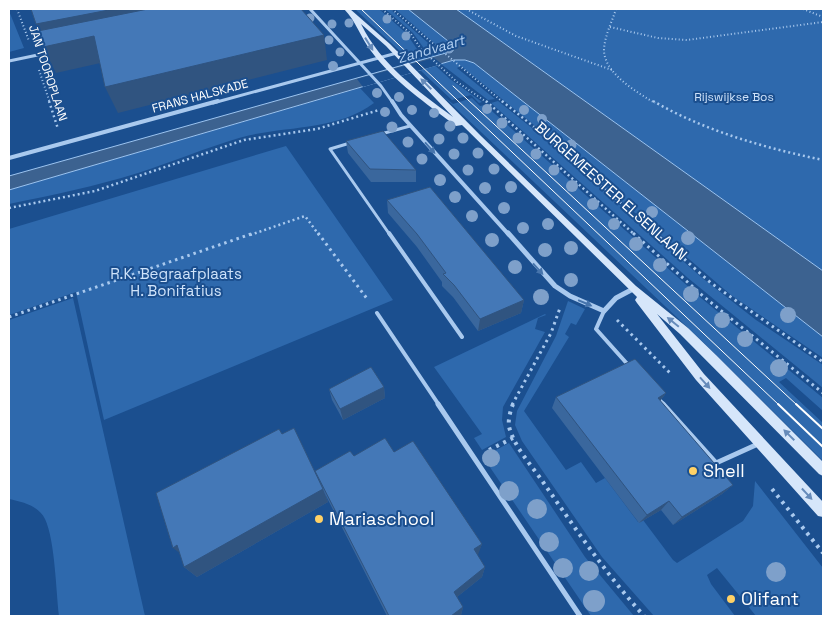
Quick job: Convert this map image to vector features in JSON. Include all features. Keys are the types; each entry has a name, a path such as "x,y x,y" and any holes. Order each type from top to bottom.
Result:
{"main road":[{"path":"347,9 371,28 478,138 632,289 684,331 823,470"},
{"path":"354,15 360,29 378,58 389,70 478,138"},
{"path":"632,289 685,360 823,511"}],"street":[{"path":"310,9 360,63 410,126 550,282 567,294 604,311 616,298 632,289"},
{"path":"9,61 54,51"},
{"name":"FRANS HALSKADE","path":"9,158 396,53"}],"lane":[{"path":"374,136 410,126"},
{"path":"357,141 330,149 462,336"},
{"path":"604,311 596,329 633,371"},
{"path":"377,313 580,616"},
{"path":"652,392 716,463 760,443"}],"path":[{"name":"JAN TOOROPLAAN","path":"17,9 36,55 62,143"},
{"name":"BURGEMEESTER ELSENLAAN","path":"382,9 411,34 421,49 457,82 487,102 703,296 823,394"},
{"name":"BURGEMEESTER ELSENLAAN","path":"392,9 459,67 544,135 711,283 823,362"},
{"path":"466,9 516,36 602,69 612,70"},
{"path":"616,9 605,51 612,70 636,93 663,108 764,146 823,160"},
{"path":"803,9 823,17"},
{"path":"610,27 658,38 687,40 823,22"},
{"path":"9,208 95,191 244,140 317,129 371,112 394,107"},
{"path":"9,317 305,216 377,313"},
{"path":"567,294 551,333 512,406 509,425 513,438 602,567 644,616"},
{"path":"474,458 513,438"}],"green space":[{"path":"355,9 379,9 406,33 417,49 450,79 482,102 479,103 471,95 452,100"},
{"path":"385,9 390,9 436,50 441,49 395,9 408,9 453,45 453,51 434,58 413,33"},
{"name":"Rijswijkse Bos","path":"456,9 823,9 823,271 507,45"},
{"path":"9,11 24,48 9,52"},
{"path":"460,59 474,63 823,337 823,358 731,295 549,137 461,66 457,68 495,99 488,100 441,64"},
{"path":"360,88 374,103 343,119 239,138 122,178 9,204 9,190"},
{"path":"443,96 453,104 472,98 480,106 485,105 701,298 823,398 823,411 786,378 779,382 823,423 823,461 704,343"},
{"path":"498,101 542,136 701,277 756,320 823,365 823,388 688,278 491,103"},
{"name":"R.K. Begraafplaats H. Bonifatius","path":"286,146 393,300 104,420 76,292 9,315 9,229"},
{"path":"73,298 145,616 59,616 53,552 45,519 34,507 9,499 9,320"},
{"path":"568,301 585,309 576,325 571,323 565,334 569,337 524,411 566,470 581,462 596,483 605,478 638,522 643,520 677,563 743,521 753,506 755,481 823,568 823,616 756,616 717,568 707,575 711,584 735,616 654,616 602,557 522,441 515,425 517,411 556,336"},
{"path":"545,314 538,318 535,329 545,332 503,407 502,420 506,437 482,450 474,438 482,434 434,367"},
{"path":"509,443 585,557 634,616 591,616 483,457"}],"shaded area":[{"path":"408,9 456,9 823,271 823,337 474,63 465,60 454,60 9,190 9,176 453,51 453,45"}],"pier":[{"path":"434,58 442,64 363,87 357,79"}],"building":[{"path":"31,9 114,9 36,24"},
{"path":"148,9 301,9 324,35 105,87 94,36 43,47 38,31"},
{"path":"383,131 416,170 370,169 346,141"},
{"path":"430,187 524,300 480,319 454,285 443,274 446,273 417,234 387,200"},
{"path":"635,359 666,393 658,398 733,485 682,517 669,501 647,515 556,397"},
{"path":"371,367 384,387 340,409 329,389"},
{"path":"294,428 323,489 184,567 177,545 173,548 156,493 279,429 282,434"},
{"path":"385,438 394,452 413,441 482,544 474,549 485,567 454,592 463,607 451,616 389,616 315,471 350,451 354,456"}],"tram line":[{"path":"361,9 779,405"},
{"path":"453,86 797,405"},
{"path":"778,404 823,447"},
{"path":"796,404 823,429"}],"place":[{"name":"Shell","path":"693,471"},
{"name":"Mariaschool","path":"319,519"},
{"name":"Olifant","path":"731,599"}],"water label":[{"name":"Zandvaart","path":"431,49"}]}
